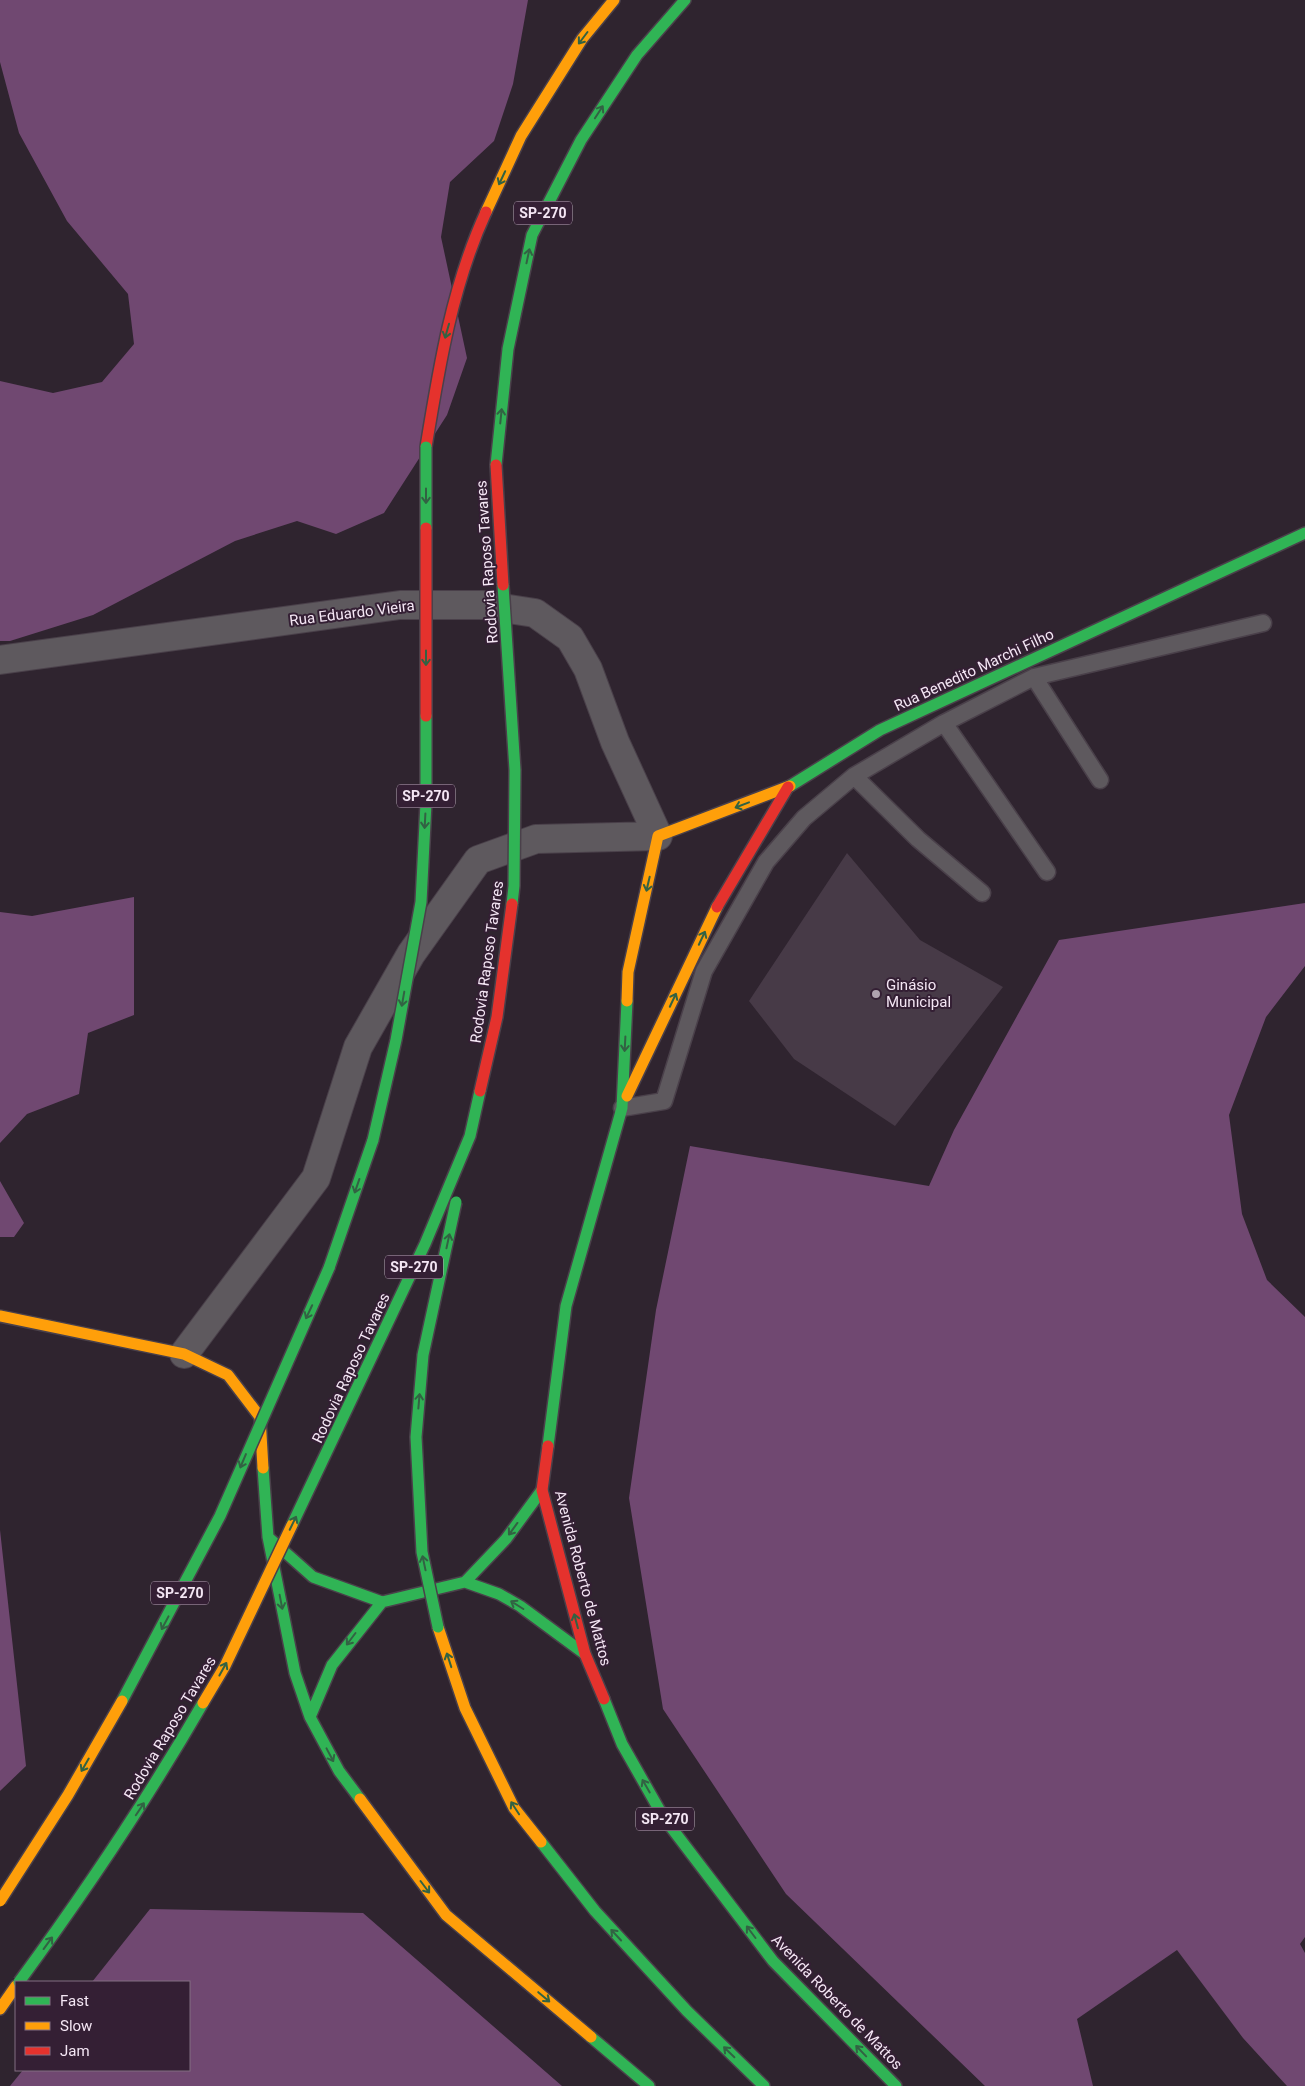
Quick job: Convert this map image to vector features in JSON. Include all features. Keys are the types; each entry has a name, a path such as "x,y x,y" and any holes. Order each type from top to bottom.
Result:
{"main road":[{"name":"SP-270","path":"0,1901 68,1795 141,1668 220,1516 278,1380 329,1268 373,1140 396,1040 420,902 426,793 426,447 443,344 472,243 521,136 582,39 614,0"},
{"name":"Rodovia Raposo Tavares","path":"20,1981 74,1907 160,1778 225,1666 425,1244 470,1136 498,1017 514,886 515,770 496,465 508,349 532,235 586,132 637,55 685,0"},
{"name":"Rua Benedito Marchi Filho","path":"658,836 788,788 880,730 1305,533"},
{"name":"SP-270","path":"622,1108 716,909 788,788"},
{"name":"Avenida Roberto de Mattos","path":"658,836 628,972 622,1108 566,1306 542,1490 585,1654 622,1744 664,1818 773,1961 896,2086"},
{"path":"470,1136 423,1355 416,1437 422,1552 438,1627 465,1708 514,1808 594,1911 687,2011 764,2086"},
{"path":"0,1316 184,1354 228,1376 260,1417 268,1537 295,1673 310,1718 339,1772 446,1915 649,2086"},
{"path":"268,1537 313,1577 382,1602 465,1582 506,1539 542,1490"},
{"path":"465,1582 499,1594 520,1606 585,1654"},
{"path":"310,1718 332,1665 382,1602"},
{"path":"0,2008 15,1987"}],"street":[{"name":"Rua Eduardo Vieira","path":"0,660 400,605 483,605 536,613 570,638 588,669 616,742 658,836"},
{"path":"184,1354 316,1178 358,1048 411,954 478,860 536,839 658,836"}],"lane":[{"path":"622,1108 664,1101 704,971 766,862 804,818 854,776 944,724 1034,677 1263,623"},
{"path":"1034,677 1100,780"},
{"path":"944,724 1047,872"},
{"path":"854,776 918,839 982,893"}],"shaded area":[{"path":"0,0 528,0 513,84 494,141 450,182 441,237 467,358 447,415 384,513 336,534 297,521 235,541 93,615 10,641 0,641 0,381 53,393 102,382 134,344 128,294 67,221 19,133 0,62"},
{"path":"134,897 134,1015 88,1033 79,1094 27,1114 0,1143 0,912 32,916"},
{"path":"1305,903 1305,966 1266,1017 1229,1115 1242,1214 1267,1280 1305,1317 1305,1937 1300,1944 1305,1953 1305,2086 1287,2086 1243,2038 1177,1950 1077,2019 1093,2086 985,2086 786,1894 663,1709 629,1498 656,1310 690,1146 929,1186 954,1130 1059,940"},
{"path":"0,1181 24,1223 14,1237 0,1237"},
{"path":"0,1530 26,1766 0,1791"},
{"path":"150,1909 363,1913 562,2086 10,2086 22,2071 190,2071 190,1981 93,1981"}],"building":[{"name":"Ginásio Municipal","path":"847,853 920,940 1003,987 895,1126 794,1059 749,1001"}],"traffic: fast":[{"path":"496,465 508,349 532,235 581,140 637,55 685,0"},
{"path":"426,447 426,528"},
{"path":"790,786 880,730 1305,533"},
{"path":"503,585 515,770 514,886 512,904"},
{"path":"373,1140 396,1040 421,902 426,803 426,716"},
{"path":"548,1446 566,1306 622,1108 627,1001"},
{"path":"292,1525 425,1244 470,1136 480,1091"},
{"path":"329,1268 373,1140"},
{"path":"438,1627 422,1552 416,1437 423,1355 456,1202"},
{"path":"122,1701 220,1516 329,1268"},
{"path":"263,1468 268,1537 295,1673 310,1717 339,1771 360,1799"},
{"path":"268,1537 313,1577 382,1602 465,1582 506,1539 542,1490"},
{"path":"465,1582 499,1594 520,1606 585,1654"},
{"path":"310,1717 332,1665 382,1602"},
{"path":"604,1699 622,1744 664,1818 773,1961 896,2086"},
{"path":"20,1981 115,1845 203,1703"},
{"path":"541,1842 595,1911 687,2011 764,2086"},
{"path":"591,2037 649,2086"}],"traffic: slow":[{"path":"486,212 521,136 582,39 614,0"},
{"path":"627,1001 628,972 658,836 790,786"},
{"path":"627,1096 717,907"},
{"path":"0,1316 184,1354 228,1375 260,1417 263,1468"},
{"path":"203,1703 225,1666 292,1525"},
{"path":"438,1627 465,1708 514,1808 541,1842"},
{"path":"0,1901 68,1795 122,1701"},
{"path":"360,1799 446,1915 591,2037"},
{"path":"0,2009 15,1987"}],"traffic: jam":[{"path":"426,447 448,327 464,269 486,212"},
{"path":"496,465 503,585"},
{"path":"426,528 426,716"},
{"path":"717,907 788,787"},
{"path":"480,1091 497,1017 512,904"},
{"path":"548,1446 542,1490 585,1654 604,1699"}],"place":[{"name":"Ginásio Municipal","path":"876,994"}]}
